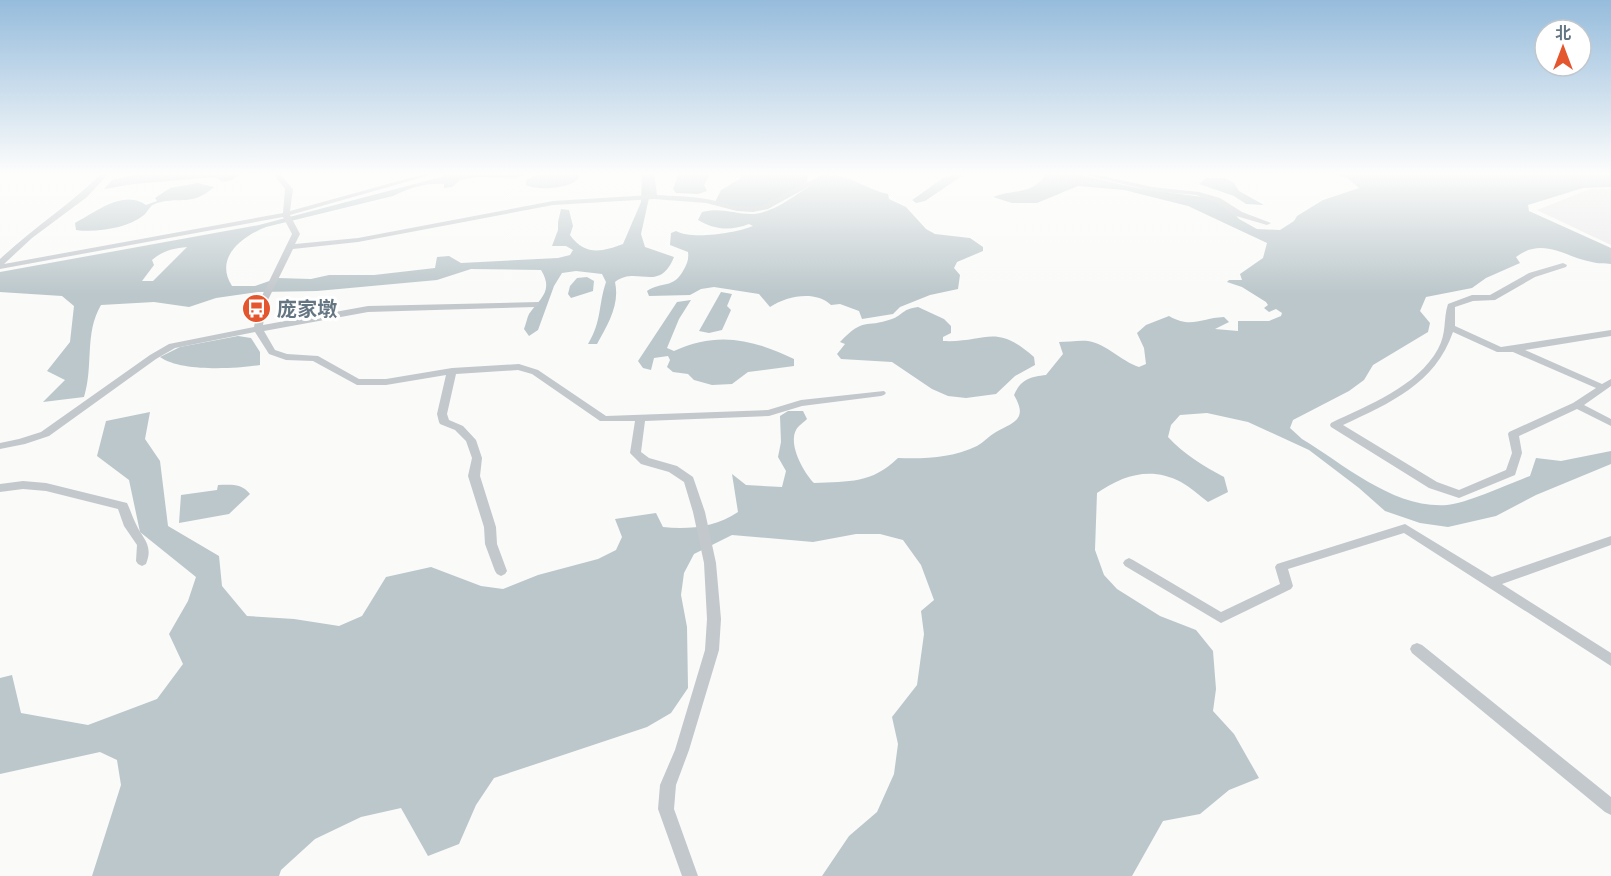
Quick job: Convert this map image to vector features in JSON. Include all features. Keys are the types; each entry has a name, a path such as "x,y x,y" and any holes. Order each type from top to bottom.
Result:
{"street":[{"path":"0,265 29,237 61,213"},
{"path":"288,213 296,234 263,302 258,330 272,352 286,357 315,358 357,382 386,382 452,371 519,367 535,372 604,419 769,413 801,403 881,393"},
{"path":"0,265 302,213"},
{"path":"290,247 358,240 501,213"},
{"path":"1237,213 1267,223"},
{"path":"1563,264 1532,275 1492,298 1472,298 1451,306 1452,319 1445,341 1428,370 1399,393 1335,424 1433,485 1459,494 1511,472 1517,453 1513,434 1577,405 1606,385"},
{"path":"0,446 45,434 172,346 317,316 368,309 536,304"},
{"path":"1450,327 1500,350 1611,333"},
{"path":"1514,349 1606,385"},
{"path":"452,371 442,414 444,422 459,428 471,440 477,458 474,476 490,527 491,544 501,571"},
{"path":"1577,405 1611,423"},
{"path":"640,419 635,453 645,461 673,469 689,480 710,562 714,620 712,650 682,750 668,785 666,809 690,876"},
{"path":"0,488 23,485 46,488 123,506 130,526 143,545 142,561"},
{"path":"1129,563 1221,618 1287,586 1281,567 1405,528 1611,660"},
{"path":"1490,583 1611,540"},
{"path":"1417,649 1611,807"}],"shaded area":[{"path":"93,213 146,213 137,220 102,230 76,230 75,223"},
{"path":"305,213 324,213 266,227 248,236 228,258 227,276 232,286 255,286 278,278 311,279 329,275 374,275 435,268 437,257 449,256 461,263 558,258 570,255 573,250 566,246 552,246 558,230 560,213 570,213 573,226 570,235 576,242 588,249 601,250 623,244 636,213 646,213 641,234 645,247 674,257 668,268 655,277 631,276 615,282 614,306 609,322 597,344 588,344 598,321 606,282 602,274 576,271 562,273 554,286 538,330 529,336 524,329 529,314 546,289 545,277 541,270 471,269 437,280 317,291 258,292 216,298 189,307 154,302 101,305 93,327 84,397 43,402 65,380 47,371 70,342 74,306 62,296 0,292 0,272 259,225","holes":["187,247 153,281 142,281 154,265 152,260 168,251"]},
{"path":"702,213 911,213 926,229 935,234 970,238 983,247 983,251 957,262 954,268 960,275 958,289 930,295 900,307 893,314 862,319 859,311 840,304 831,305 817,297 809,296 784,300 770,307 759,294 714,287 701,289 690,295 649,296 647,291 671,283 679,277 687,262 688,252 670,245 671,233 676,231 683,234 703,235 736,231 753,226 749,224 736,228 717,228 698,220"},
{"path":"1203,213 1233,213 1239,219 1257,229 1280,230 1302,213 1533,213 1611,248 1611,264 1583,260 1555,250 1536,248 1516,257 1520,263 1486,278 1472,288 1426,297 1420,311 1430,323 1428,332 1373,365 1364,380 1349,391 1293,420 1290,428 1302,439 1389,493 1427,504 1455,504 1530,476 1536,458 1561,461 1611,451 1611,464 1536,495 1496,516 1448,527 1420,523 1385,511 1309,450 1248,422 1207,413 1180,415 1171,425 1168,437 1194,459 1224,477 1228,492 1208,502 1181,482 1159,474 1138,475 1117,481 1097,493 1095,550 1104,575 1117,589 1160,616 1196,630 1213,651 1216,689 1213,711 1234,734 1259,778 1229,790 1200,814 1163,821 1132,876 822,876 849,836 877,812 894,774 898,744 892,717 917,685 924,634 921,611 934,600 921,565 903,540 880,534 856,534 813,542 732,535 694,554 684,573 681,595 687,627 688,688 671,713 647,727 494,778 476,805 459,844 428,856 401,808 361,817 315,839 281,870 279,876 92,876 121,785 117,760 100,752 0,774 0,678 12,675 21,713 88,725 157,699 183,664 169,634 188,601 196,577 140,532 129,480 97,456 106,421 150,412 145,439 160,461 168,526 219,556 222,586 247,616 294,619 339,626 362,616 386,577 431,567 481,586 503,589 538,575 598,559 616,550 622,537 615,519 656,513 663,527 682,528 721,521 738,512 732,474 746,485 782,487 786,471 778,457 781,442 780,416 788,411 803,411 807,419 796,430 794,443 802,466 814,483 859,480 879,473 898,458 938,457 968,450 1017,419 1020,410 1014,395 1020,385 1027,380 1046,375 1063,354 1059,342 1095,343 1139,367 1146,364 1144,348 1137,333 1146,325 1169,316 1184,322 1224,317 1229,322 1215,329 1238,331 1238,321 1269,321 1281,316 1282,313 1276,309 1269,312 1264,308 1268,305 1266,302 1242,287 1227,282 1242,280 1240,274 1263,258 1267,243"},
{"path":"1543,213 1611,213 1611,245"},
{"path":"587,277 594,281 593,291 571,298 568,294 570,286 577,278"},
{"path":"721,292 732,294 727,306 731,310 722,330 709,333 699,331"},
{"path":"691,300 679,319 667,348 674,351 705,341 735,340 764,346 779,352 794,359 794,366 748,372 732,384 712,385 694,380 688,374 673,372 667,367 670,360 668,356 654,358 651,370 643,368 638,361 677,302"},
{"path":"918,307 944,319 951,326 951,333 943,337 943,341 999,337 1020,346 1034,357 1035,365 1015,376 996,394 966,398 948,396 932,389 892,362 841,359 837,354 845,344 840,342 860,326 883,322"},
{"path":"238,336 251,338 260,352 260,365 237,368 194,367 169,362 160,357 180,347"},
{"path":"218,485 239,486 250,494 229,514 179,523 181,495 217,490"}],"place":[{"name":"庞家墩","path":"256,308"}]}
